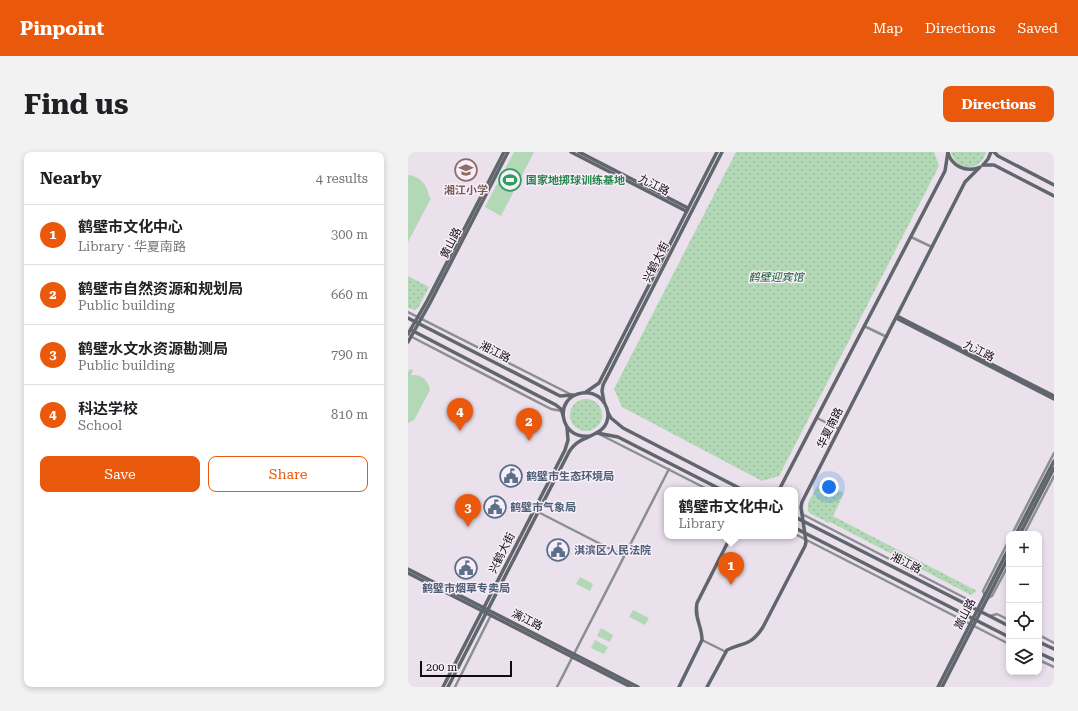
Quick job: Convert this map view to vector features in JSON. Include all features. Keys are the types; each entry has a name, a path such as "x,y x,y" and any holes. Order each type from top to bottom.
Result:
{"main road":[{"name":"黄山路","path":"420,318 504,152"},
{"name":"黄山路","path":"408,342 410,333 420,318 508,152"},
{"name":"九江路","path":"571,152 687,210"},
{"name":"九江路","path":"579,152 687,210"},
{"name":"兴鹤大街","path":"586,392 599,383 717,152"},
{"name":"兴鹤大街","path":"604,403 602,391 603,385 722,152"},
{"path":"948,152 951,159 959,167 970,170 982,166 994,165 1054,196"},
{"name":"华夏南路","path":"781,487 945,171 948,152"},
{"name":"华夏南路","path":"726,652 732,648 747,643 759,633 805,546 806,540 801,507 802,502 966,182 988,159 991,152"},
{"path":"994,152 998,156 1054,185"},
{"name":"九江路","path":"897,317 1054,396"},
{"name":"九江路","path":"897,317 1054,399"},
{"name":"湘江路","path":"408,318 560,396 574,395"},
{"name":"湘江路","path":"410,333 556,405 562,412"},
{"path":"563,417 566,404 574,395 586,392 597,396 604,403 611,418 623,428 737,487"},
{"path":"562,412 566,426 576,435 583,437 597,433 605,425 607,412"},
{"name":"兴鹤大街","path":"448,687 565,450 568,440 566,426"},
{"path":"597,433 618,437 716,487"},
{"name":"兴鹤大街","path":"443,687 572,447 581,440 590,436"},
{"path":"1018,531 1054,461"},
{"path":"1022,531 1054,468"},
{"name":"湘江路","path":"798,518 1006,624"},
{"name":"湘江路","path":"798,529 1006,636"},
{"path":"679,687 702,640 696,614 697,603 729,539"},
{"name":"嵩山路","path":"942,687 1006,554"},
{"name":"嵩山路","path":"986,597 1006,561"},
{"name":"漓江路","path":"408,569 631,687"},
{"name":"漓江路","path":"408,573 638,687"},
{"name":"嵩山路","path":"938,687 972,625"},
{"path":"1042,643 1054,649"},
{"path":"707,687 726,652"},
{"path":"1042,654 1054,660"}],"street":[{"path":"911,236 932,248"},
{"path":"408,312 574,395"},
{"path":"864,326 886,337"},
{"path":"410,333 551,409 562,412"},
{"path":"817,418 840,429"},
{"path":"597,433 703,487"},
{"path":"1014,531 1054,453"},
{"path":"557,687 669,469"},
{"path":"1026,531 1054,476"},
{"path":"538,512 624,556"},
{"path":"802,514 967,599 971,607"},
{"path":"798,536 1006,642"},
{"path":"1006,546 983,591 986,597 992,596 1007,567"},
{"path":"990,616 997,614 1006,618"},
{"path":"455,687 491,615"},
{"path":"1042,637 1054,643"},
{"path":"702,640 726,652"},
{"path":"1042,661 1054,667"}],"green space":[{"name":"国家地掷球训练基地","path":"514,152 534,152 501,216 485,207"},
{"name":"鹤壁迎宾馆","path":"736,152 934,152 939,166 779,476 762,481 622,407 614,389"},
{"path":"951,152 986,152 983,159 979,163 968,167 958,163 954,159"},
{"path":"408,175 416,177 423,182 429,197 431,198 408,242"},
{"path":"408,276 429,287 418,308 415,310 408,308"},
{"path":"410,369 413,370 411,375 421,376 426,380 430,390 414,420 408,423 408,372"},
{"path":"583,399 589,399 599,406 602,415 601,421 595,428 589,431 583,431 573,424 570,418 570,412 577,402"},
{"path":"820,481 844,493 833,516 977,591 971,595 830,522 829,523 811,514 808,511 808,503"},
{"path":"580,577 593,584 590,591 576,584"},
{"path":"633,610 649,618 645,625 629,617"},
{"path":"601,628 613,635 610,642 597,636"},
{"path":"595,640 608,647 604,654 591,648"}],"place":[{"name":"湘江小学","path":"466,170"},
{"name":"国家地掷球训练基地","path":"510,180"},
{"name":"科达学校","path":"460,431"},
{"name":"鹤壁市自然资源和规划局","path":"529,441"},
{"name":"鹤壁市生态环境局","path":"511,476"},
{"name":"鹤壁市气象局","path":"495,507"},
{"name":"鹤壁水文水资源勘测局","path":"468,527"},
{"name":"淇滨区人民法院","path":"558,550"},
{"name":"鹤壁市烟草专卖局","path":"466,568"},
{"name":"鹤壁市文化中心","path":"731,585"}]}
